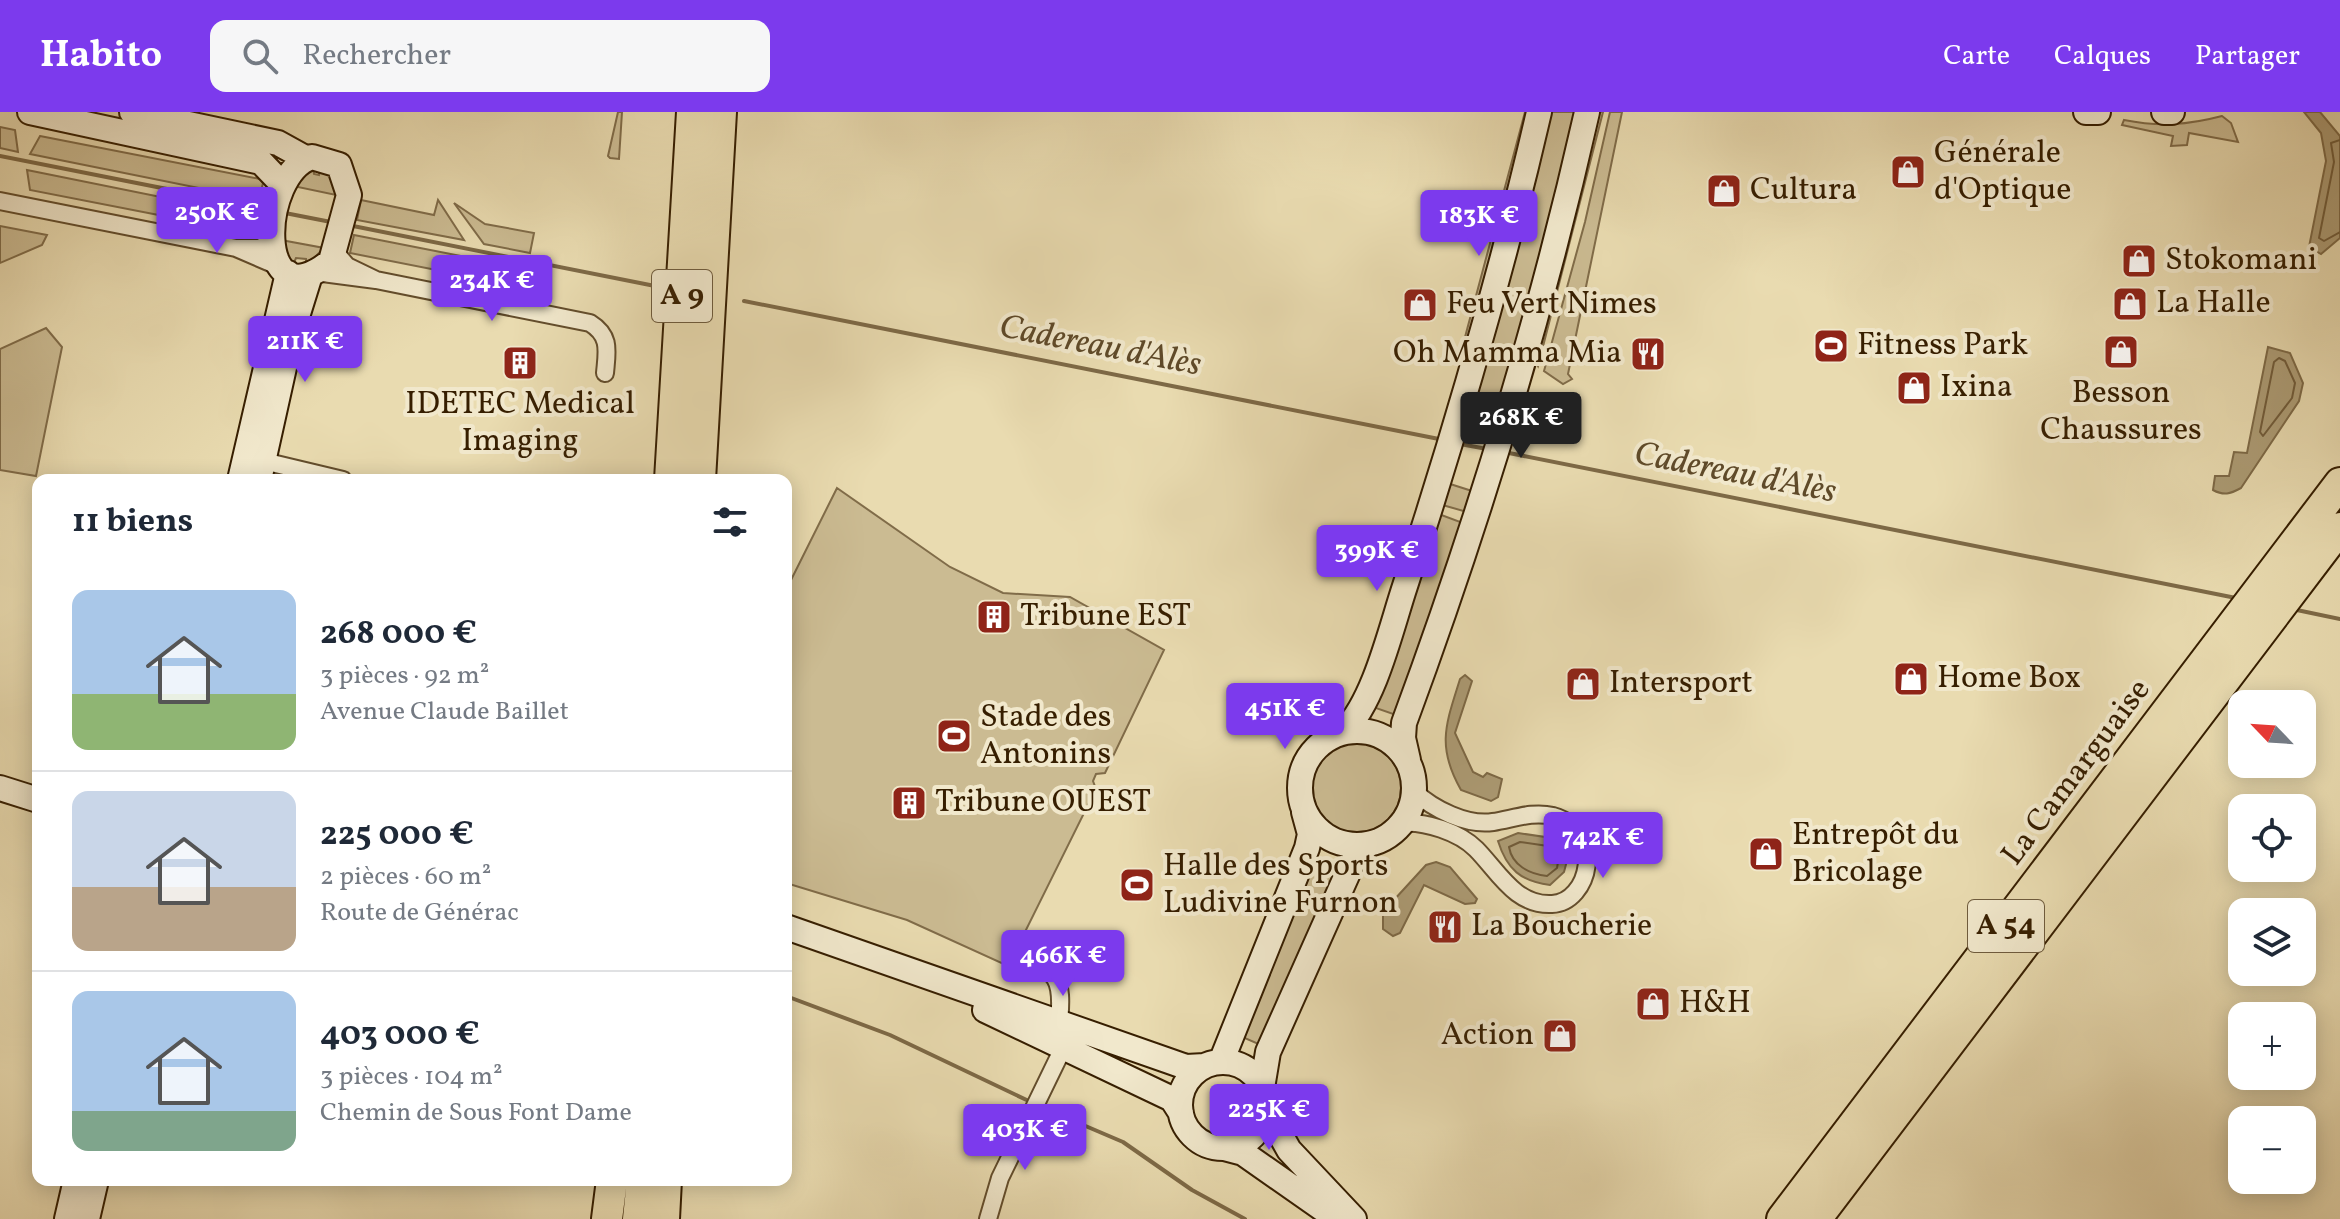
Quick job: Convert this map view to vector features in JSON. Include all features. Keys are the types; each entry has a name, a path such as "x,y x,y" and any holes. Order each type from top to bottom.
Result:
{"highway":[{"name":"A 9","path":"670,474 692,112"},
{"name":"A 9","path":"700,474 721,112"},
{"name":"La Camarguaise","path":"2078,877 2242,639 2272,575 2340,483"},
{"name":"La Camarguaise","path":"1782,1219 2242,639 2303,579 2340,528"},
{"name":"A 54","path":"1816,1219 2078,877"},
{"path":"1831,1219 1905,1122 2078,877"},
{"path":"608,1219 611,1186"},
{"path":"638,1219 641,1186"},
{"path":"664,1219 666,1186"}],"main road":[{"path":"30,112 261,162 283,185"},
{"path":"132,112 278,143 307,159 328,159 339,165 349,195 336,253 331,261 298,272 273,258 270,241 283,185 291,169 307,159"},
{"path":"1181,1113 1184,1085 1213,1064 1307,848 1310,834 1299,790 1304,765 1322,742 1344,731 1355,720 1386,642 1459,415 1501,266 1539,112"},
{"path":"1224,1148 1237,1146 1257,1131 1264,1098 1263,1066 1268,1052 1357,854 1369,844 1391,835 1402,823 1415,792 1403,738 1404,723 1507,423 1564,213 1587,112"},
{"path":"2086,112 2098,112"},
{"path":"2164,112 2172,112"},
{"path":"252,469 291,336 298,272"},
{"path":"1344,731 1376,733 1391,741 1408,760"},
{"path":"0,788 32,798"},
{"path":"1304,810 1326,836 1350,845 1369,844"},
{"path":"792,929 916,974 1060,1034 1172,1099 1184,1125 1201,1142 1243,1153 1339,1219"},
{"path":"1060,1034 1131,1048 1186,1067 1213,1064 1246,1069 1298,1161 1354,1219"},
{"path":"67,1219 75,1186"},
{"path":"87,1219 95,1186"}],"street":[{"path":"0,201 236,248 298,272 376,280 590,323 602,330 608,344 605,373"},
{"path":"236,248 260,248 270,241"},
{"path":"336,253 347,266 376,280"},
{"path":"252,469 293,474"},
{"path":"1402,823 1426,825 1475,847 1503,883 1538,902 1562,902 1575,891 1585,871 1589,855 1586,841 1579,829 1567,821 1530,814 1484,823 1433,807 1415,792"},
{"path":"988,1219 1000,1178 1038,1095 1060,1034 1059,981 1052,971 1014,953"}],"shaded area":[{"path":"618,112 622,112 619,159 608,156"},
{"path":"1525,112 1532,112 1469,345 1464,341"},
{"path":"1547,112 1579,112 1518,357 1487,348"},
{"path":"1596,112 1603,112 1538,366 1533,357"},
{"path":"1610,112 1622,112 1568,374 1572,379 1563,384 1544,371 1585,222"},
{"path":"2222,116 2231,123 2238,142 2189,133 2187,145 2171,146 2173,136 2122,125 2124,120 2173,124"},
{"path":"0,127 15,130 18,152 0,148"},
{"path":"40,136 260,179 263,183 259,200 30,154"},
{"path":"313,168 314,174 319,175 320,168 330,174 336,195 293,186"},
{"path":"27,170 255,216 251,233 30,190"},
{"path":"361,200 434,215 438,200 464,240 357,220"},
{"path":"454,203 485,224 534,233 530,253 484,244"},
{"path":"0,226 47,235 42,245 0,263"},
{"path":"354,235 527,269 523,287 350,253"},
{"path":"281,240 324,248 306,266 306,259 296,258 293,265 280,245"},
{"path":"46,328 62,347 36,474 32,475 0,470 0,349"},
{"path":"1484,359 1512,366 1498,417 1470,408"},
{"path":"1447,483 1472,491 1467,512 1439,504"},
{"name":"Stade des Antonins","path":"837,488 950,567 1003,593 1070,597 1164,650 1105,773 1096,774 1093,781 1096,789 1008,966 907,920 792,885 792,578"},
{"path":"1436,513 1463,523 1396,715 1370,706"},
{"path":"1356,743 1373,746 1388,756 1398,771 1401,788 1398,805 1388,820 1373,830 1356,833 1339,830 1324,820 1314,805 1311,788 1314,771 1324,756 1339,746"},
{"path":"1310,861 1338,871 1263,1046 1240,1036"}],"water":[{"path":"2304,112 2320,112 2340,136 2340,238 2321,254 2309,247 2326,161 2321,133"},
{"path":"2268,347 2290,353 2303,383 2299,401 2241,488 2227,494 2217,492 2213,490 2215,476 2229,476 2234,452 2247,453"},
{"path":"1465,675 1472,681 1455,733 1473,772 1483,777 1487,773 1502,779 1498,797 1491,801 1461,790 1448,760 1448,722 1460,679"},
{"path":"1518,833 1552,838 1569,853 1564,872 1550,885 1523,877 1506,860 1498,841"},
{"path":"1436,862 1450,867 1477,899 1475,903 1465,904 1424,885 1400,933 1393,936 1383,929 1383,912 1426,865"}],"waterway":[{"name":"Cadereau d'Alès","path":"0,156 268,209"},
{"name":"Cadereau d'Alès","path":"285,213 331,222"},
{"name":"Cadereau d'Alès","path":"348,225 660,287"},
{"name":"Cadereau d'Alès","path":"744,301 1444,440"},
{"name":"Cadereau d'Alès","path":"1460,444 1487,449"},
{"name":"Cadereau d'Alès","path":"1504,452 2236,598"},
{"name":"Cadereau d'Alès","path":"2292,609 2340,619"},
{"path":"792,998 890,1035 1033,1103"},
{"path":"1041,1107 1123,1142 1192,1190 1245,1219"}],"place":[{"name":"Générale d'Optique","path":"1908,172"},
{"name":"Cultura","path":"1724,191"},
{"name":"Stokomani","path":"2139,261"},
{"name":"La Halle","path":"2130,304"},
{"name":"Feu Vert Nimes","path":"1420,305"},
{"name":"Fitness Park","path":"1831,346"},
{"name":"Besson Chaussures","path":"2121,352"},
{"name":"Oh Mamma Mia","path":"1648,354"},
{"name":"IDETEC Medical Imaging","path":"520,363"},
{"name":"Ixina","path":"1914,388"},
{"name":"Tribune EST","path":"994,617"},
{"name":"Home Box","path":"1911,679"},
{"name":"Intersport","path":"1583,684"},
{"name":"Stade des Antonins","path":"954,736"},
{"name":"Tribune OUEST","path":"909,803"},
{"name":"Entrepôt du Bricolage","path":"1766,854"},
{"name":"Halle des Sports Ludivine Furnon","path":"1137,885"},
{"name":"La Boucherie","path":"1445,927"},
{"name":"H&H","path":"1653,1004"},
{"name":"Action","path":"1560,1036"}]}
